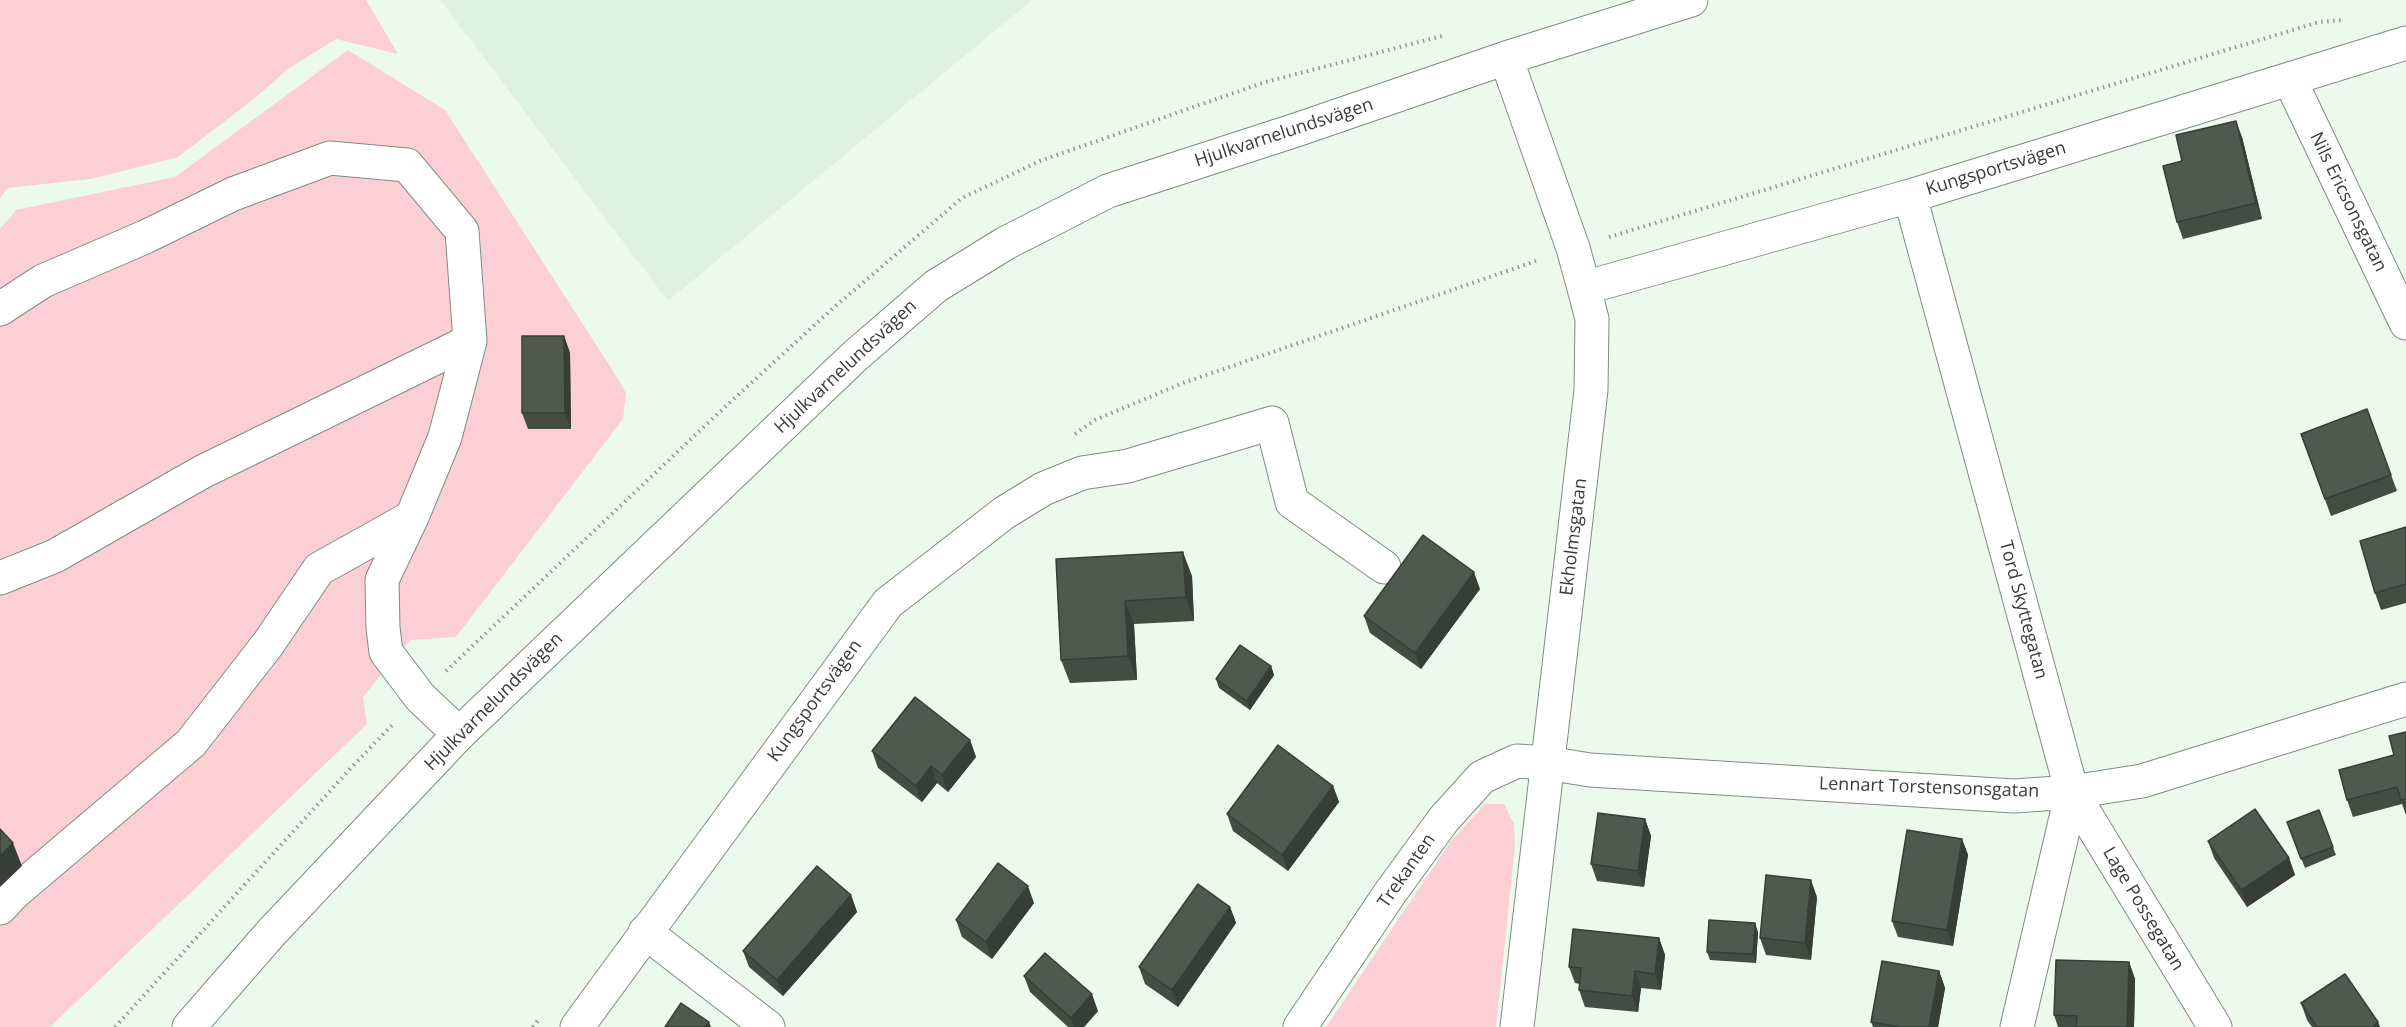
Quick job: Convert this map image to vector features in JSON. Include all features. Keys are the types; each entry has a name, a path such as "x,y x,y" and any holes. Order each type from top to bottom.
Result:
{"street":[{"name":"Hjulkvarnelundsvägen","path":"189,1027 271,933 459,734 855,356 936,286 1006,243 1108,191 1506,58 1691,0"},
{"name":"Kungsportsvägen","path":"1584,288 1910,196 2406,44"},
{"name":"Ekholmsgatan","path":"1506,58 1573,249 1592,320 1591,390 1517,1027"},
{"name":"Nils Ericsonsgatan","path":"2290,80 2406,323"},
{"path":"0,309 43,281 145,237 232,194 330,158 406,165 462,231 470,341 445,437 412,517 382,580 383,628 386,652 420,697 459,734"},
{"name":"Tord Skyttegatan","path":"1910,196 2072,792 2017,1027"},
{"path":"0,578 55,556 202,472 470,341"},
{"name":"Kungsportsvägen","path":"577,1027 888,603 1004,513 1042,489 1082,473 1128,466 1272,423 1292,502 1384,567"},
{"path":"0,908 13,894 192,743 268,644 319,569 412,517"},
{"name":"Lennart Torstensonsgatan","path":"1547,763 1590,770 2014,796 2072,792 2142,781 2406,699"},
{"name":"Trekanten","path":"1300,1027 1396,884 1463,797 1482,777 1499,768 1517,761 1547,763"},
{"name":"Lage Possegatan","path":"2072,792 2215,1027"},
{"path":"645,932 768,1027"}],"path":[{"path":"1068,439 1095,420 1183,383 1573,249 2319,22 2350,19"},
{"path":"533,1027 540,1018"}],"shaded area":[{"path":"0,0 366,0 398,54 336,39 288,69 250,102 178,157 90,179 7,188 0,199"},
{"path":"440,0 1032,0 668,301"},
{"path":"348,50 445,110 626,393 623,419 456,637 410,640 363,697 367,724 50,1027 0,1027 0,229 16,210 175,177"},
{"path":"1485,804 1504,804 1514,824 1515,845 1496,1027 1326,1027 1451,841"}],"building":[{"path":"2236,121 2256,203 2177,222 2163,166 2182,161 2176,135"},
{"path":"522,336 564,336 565,413 522,413"},
{"path":"2367,409 2391,475 2325,499 2301,434"},
{"path":"2406,527 2406,584 2375,593 2360,541"},
{"path":"1423,535 1474,572 1415,653 1364,616"},
{"path":"1183,552 1186,597 1125,601 1128,656 1061,660 1056,559"},
{"path":"1240,645 1271,666 1247,701 1216,679"},
{"path":"915,697 970,740 942,775 931,766 916,786 872,751"},
{"path":"2406,732 2406,799 2401,800 2397,787 2347,800 2339,770 2394,755 2389,736"},
{"path":"1278,745 1333,786 1282,855 1227,814"},
{"path":"2255,809 2289,858 2241,890 2208,841"},
{"path":"2319,810 2333,847 2301,859 2287,822"},
{"path":"1598,813 1645,819 1638,871 1591,864"},
{"path":"0,829 13,843 0,856"},
{"path":"1907,830 1962,839 1947,930 1892,921"},
{"path":"998,863 1028,886 986,942 956,920"},
{"path":"817,866 851,895 777,980 743,951"},
{"path":"1766,875 1811,880 1805,943 1760,938"},
{"path":"1198,884 1230,907 1172,990 1139,967"},
{"path":"1709,920 1755,923 1753,954 1707,952"},
{"path":"1573,929 1659,938 1655,974 1635,971 1632,996 1579,990 1581,968 1569,967"},
{"path":"1045,953 1092,994 1071,1018 1024,976"},
{"path":"2056,960 2129,962 2127,1027 2076,1027 2077,1016 2054,1015"},
{"path":"1882,961 1939,971 1929,1027 1899,1027 1871,1022"},
{"path":"2345,974 2378,1022 2372,1027 2317,1027 2301,1003"},
{"path":"681,1003 709,1022 705,1027 665,1027"}]}
